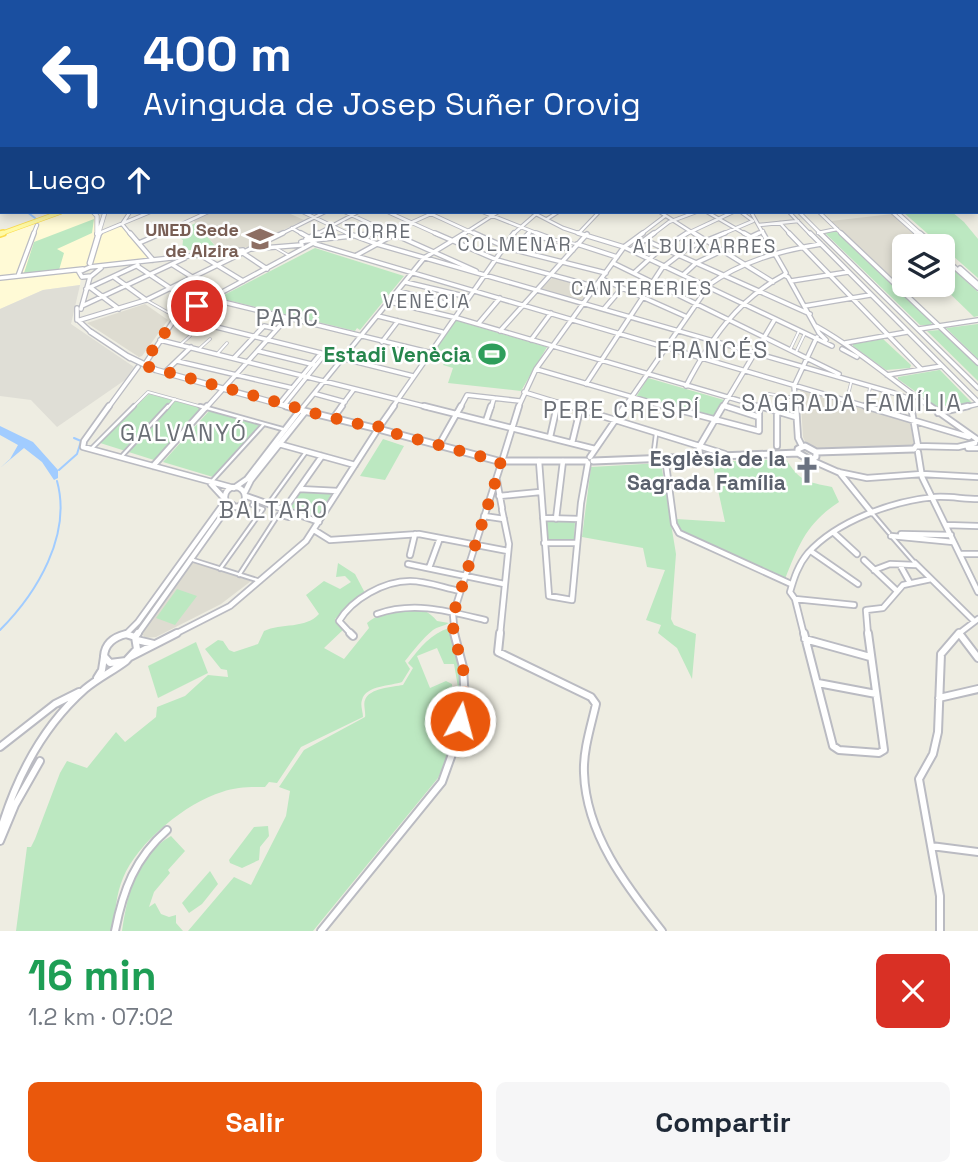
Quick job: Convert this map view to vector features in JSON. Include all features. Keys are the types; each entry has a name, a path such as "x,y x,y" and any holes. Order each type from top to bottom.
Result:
{"main road":[{"path":"0,234 50,214"},
{"path":"0,234 55,214"}],"street":[{"path":"95,214 97,234"},
{"path":"79,321 84,277 104,214"},
{"path":"122,224 129,214"},
{"path":"97,234 145,214"},
{"path":"139,243 198,214"},
{"path":"307,214 377,244 907,398 922,474 978,592"},
{"path":"247,250 321,214"},
{"path":"396,214 412,224 495,259 596,287"},
{"path":"0,278 313,244 402,228 428,214"},
{"path":"435,214 503,246 606,273"},
{"path":"488,214 517,228 538,232 551,240 578,244 617,257"},
{"path":"104,656 115,664 128,659 136,649 136,639 223,514 245,496 251,480 304,409 424,258 495,214"},
{"path":"0,832 9,805 30,762 62,713 86,688 128,659 230,606 314,530 428,352 503,246 532,214"},
{"path":"538,214 574,231 631,250 842,349 897,383 977,443"},
{"path":"547,219 555,214"},
{"path":"580,232 597,214"},
{"path":"321,931 442,782 452,760 464,702 464,675 453,631 454,613 524,392 536,369 624,247 661,214"},
{"path":"663,214 773,282"},
{"path":"631,250 672,221 691,214"},
{"path":"711,214 773,250"},
{"path":"634,274 647,258 662,247 688,231 728,214"},
{"path":"744,214 759,225 798,221"},
{"path":"746,216 750,214"},
{"path":"753,214 819,332 831,345"},
{"path":"791,214 978,403 938,413"},
{"path":"801,214 978,388"},
{"path":"821,214 978,363"},
{"path":"897,214 920,234"},
{"path":"299,251 308,238 351,215 483,275"},
{"path":"586,384 664,266 704,241 753,221"},
{"path":"780,223 921,369"},
{"path":"122,224 151,261"},
{"path":"18,276 37,225"},
{"path":"292,228 313,244 970,437"},
{"path":"356,256 402,228"},
{"path":"809,233 837,229"},
{"path":"683,275 696,263 762,231"},
{"path":"500,331 587,234"},
{"path":"551,240 553,245 573,250"},
{"path":"645,240 810,314"},
{"path":"313,244 176,317 84,441 91,448 234,488 245,496 319,522"},
{"path":"539,461 549,596 572,600 576,543 589,460 646,374 707,287 721,275 773,250 821,244"},
{"path":"273,247 290,257"},
{"path":"79,321 146,300 240,252"},
{"path":"240,252 267,269"},
{"path":"201,256 243,281"},
{"path":"80,307 189,257"},
{"path":"88,288 151,261"},
{"path":"613,263 853,382"},
{"path":"455,267 459,264"},
{"path":"172,265 219,294"},
{"path":"137,266 197,306"},
{"path":"955,266 978,286"},
{"path":"89,268 91,276 88,288 75,322 128,356 156,370 502,461 798,453 815,458 838,472 916,564 976,620 941,654 938,732 933,754 919,779 940,896 940,931"},
{"path":"685,386 710,340 742,303 787,276 849,272"},
{"path":"84,277 91,276"},
{"path":"114,277 176,317 413,376"},
{"path":"602,279 687,317"},
{"path":"405,282 468,297"},
{"path":"88,288 119,309"},
{"path":"604,309 622,288"},
{"path":"398,291 460,307"},
{"path":"805,306 871,295"},
{"path":"478,324 500,298"},
{"path":"211,299 428,352"},
{"path":"390,302 478,324 600,362 796,417"},
{"path":"531,340 551,313"},
{"path":"378,316 442,332"},
{"path":"153,467 286,319"},
{"path":"700,456 699,447 775,319"},
{"path":"842,349 846,344 887,334 978,320"},
{"path":"79,321 91,332"},
{"path":"382,342 398,321"},
{"path":"234,358 265,326 277,329"},
{"path":"816,326 846,344 867,363"},
{"path":"790,350 799,331"},
{"path":"802,446 798,438 794,386 819,332"},
{"path":"796,353 805,333"},
{"path":"180,345 191,336"},
{"path":"199,349 209,339"},
{"path":"160,340 595,449"},
{"path":"831,345 837,340"},
{"path":"794,341 800,343"},
{"path":"217,354 227,343"},
{"path":"165,372 191,347"},
{"path":"258,351 314,365"},
{"path":"285,404 323,354"},
{"path":"128,356 143,364"},
{"path":"177,360 292,388"},
{"path":"886,376 942,366"},
{"path":"536,369 715,421 760,431 759,407"},
{"path":"285,404 292,388 305,376"},
{"path":"847,399 853,382"},
{"path":"886,411 897,383"},
{"path":"866,405 870,388"},
{"path":"334,417 354,389"},
{"path":"91,448 148,392 286,430"},
{"path":"524,392 729,456"},
{"path":"316,394 345,402"},
{"path":"769,394 795,398"},
{"path":"439,445 467,395 520,401"},
{"path":"486,422 494,398"},
{"path":"121,457 175,399"},
{"path":"910,403 922,401"},
{"path":"550,437 558,402"},
{"path":"724,406 759,417"},
{"path":"94,681 102,670 110,642 126,634 138,622 224,500 234,488 247,479 304,409"},
{"path":"572,443 580,410"},
{"path":"776,412 777,446"},
{"path":"213,484 265,424"},
{"path":"964,432 977,443"},
{"path":"653,458 656,433"},
{"path":"89,436 86,442 91,448"},
{"path":"815,458 977,443"},
{"path":"279,444 355,465"},
{"path":"798,453 802,446"},
{"path":"802,446 810,447 815,458"},
{"path":"268,504 306,452"},
{"path":"284,510 322,456"},
{"path":"665,457 674,524 679,533 792,584"},
{"path":"556,519 563,461"},
{"path":"838,472 873,478 922,474 978,477"},
{"path":"496,478 508,551 498,652 591,697 596,704 584,769 586,798 606,847 639,904 662,931"},
{"path":"213,484 224,500 233,505"},
{"path":"299,489 338,491"},
{"path":"499,495 540,492"},
{"path":"931,579 910,583 897,591 883,608 866,610 884,750 879,754 845,752 834,746 795,599 790,592 800,565 833,532 872,513 932,497 978,499"},
{"path":"220,569 263,509 252,505 255,500"},
{"path":"239,575 278,515 289,518 293,513"},
{"path":"484,516 504,519"},
{"path":"542,519 579,519"},
{"path":"946,525 978,526"},
{"path":"314,530 330,540 415,534 508,551"},
{"path":"833,532 857,554"},
{"path":"415,534 408,564 503,584"},
{"path":"890,535 951,535"},
{"path":"890,535 954,542"},
{"path":"429,568 440,538"},
{"path":"544,543 576,543"},
{"path":"811,552 858,584"},
{"path":"960,554 978,554"},
{"path":"190,559 260,581"},
{"path":"864,561 897,591"},
{"path":"874,570 900,564 916,564"},
{"path":"900,564 910,583"},
{"path":"353,636 339,621 341,616 360,599 387,587 410,581 460,591"},
{"path":"795,599 854,605"},
{"path":"376,614 393,607 417,606 485,620"},
{"path":"960,633 978,658"},
{"path":"126,634 155,644"},
{"path":"805,638 870,657"},
{"path":"817,683 876,694"},
{"path":"0,747 58,704 86,688"},
{"path":"939,698 978,689"},
{"path":"58,704 74,700"},
{"path":"58,704 62,713"},
{"path":"0,841 15,805 40,761"},
{"path":"115,931 123,889 131,869 144,851 167,830"},
{"path":"931,846 978,852"}],"shaded area":[{"path":"55,214 100,214 98,234 122,224 154,261 82,268 80,285 43,290 0,309 0,234"},
{"path":"206,214 290,214 304,220 248,247 219,250 193,220"},
{"path":"892,214 914,234 892,234 892,278 831,221"},
{"path":"553,277 592,288 582,301 540,290"},
{"path":"80,285 71,324 134,367 125,380 57,427 31,400 0,396 0,309 43,290"},
{"path":"145,304 168,320 139,357 87,323"},
{"path":"800,390 910,423 914,445 817,448 806,444 803,437"},
{"path":"192,562 251,581 221,604 156,637 145,638 141,632 143,627"}],"green space":[{"path":"905,214 954,214 978,239 978,278 955,258 955,234 928,234"},
{"path":"94,219 92,233 57,249 64,253 59,270 24,273 34,242"},
{"path":"196,223 216,247 182,251 183,240 172,234"},
{"path":"836,231 892,284 892,297 906,297 932,322 931,325 920,325 825,233"},
{"path":"315,248 404,276 360,330 223,299 226,297 224,295"},
{"path":"955,271 978,292 978,316 974,317 953,297"},
{"name":"Estadi Venècia","path":"455,320 547,347 521,391 448,383 453,368 443,365 448,357 432,352"},
{"path":"978,324 978,359 946,328"},
{"path":"940,330 978,366 978,381 927,331"},
{"path":"883,339 911,365 910,368 886,370 853,346"},
{"path":"940,370 972,403 937,407 898,379"},
{"path":"648,378 724,400 714,420 636,397"},
{"path":"149,394 201,408 154,460 97,442"},
{"path":"209,411 261,425 213,477 163,462"},
{"path":"383,439 404,446 385,480 360,476"},
{"path":"786,459 795,472 805,479 832,487 839,502 819,518 805,535 785,579 679,531 676,519 725,522 712,462"},
{"path":"661,463 676,554 671,619 674,625 696,634 692,679 677,648 658,633 661,625 646,620 665,570 647,567 643,548 582,537 591,467"},
{"path":"300,492 332,493 318,517 289,507"},
{"path":"547,520 575,521 574,540 547,540"},
{"path":"338,563 355,574 365,593 335,619 345,628 324,648 344,659 369,628 367,623 384,613 412,608 430,614 437,621 449,623 429,633 405,661 410,669 402,682 368,691 361,702 363,717 301,747 277,783 269,782 265,787 233,789 208,797 179,814 151,838 139,851 123,878 117,897 113,931 16,931 27,847 31,847 35,839 67,761 87,768 116,732 125,742 156,717 157,707 185,696 208,675 228,677 227,670 221,669 205,649 218,640 223,641 229,650 234,652 258,644 264,631 314,619 319,614 306,595 324,581 340,589 351,582 345,576 336,577"},
{"path":"177,589 197,596 175,625 156,618"},
{"path":"449,628 462,676 460,699 454,664 444,664 437,648 417,656 430,688 446,681 452,684 453,707 446,750 450,751 438,778 313,931 188,931 234,877 251,885 286,816 290,791 279,787 304,750 365,717 364,702 367,696 382,689 403,685 413,668 408,663 412,657 431,637"},
{"path":"196,642 208,673 158,698 148,666"},
{"path":"268,826 269,836 260,847 259,860 242,868 230,863 229,860 254,827"},
{"path":"171,836 185,851 168,870 170,873 154,892 149,907 155,903 161,914 169,917 176,915 176,923 183,931 122,931 127,903 141,865 149,854"},
{"path":"210,871 218,884 202,904 189,913 182,903"}],"water":[{"path":"0,426 33,442 58,470 58,478 54,480 42,462 24,448 0,468 10,459 18,445 0,435"}],"waterway":[{"path":"30,214 35,218"},
{"path":"59,470 77,454 81,441 74,438"},
{"path":"0,630 27,599 48,562 60,522 57,481"}],"place":[{"name":"UNED Sede de Alzira","path":"260,239"},
{"name":"Estadi Venècia","path":"492,354"},
{"name":"Esglèsia de la Sagrada Família","path":"807,470"}],"district":[{"name":"LA TORRE","path":"362,231"},
{"name":"COLMENAR","path":"515,244"},
{"name":"ALBUIXARRES","path":"705,246"},
{"name":"CANTERERIES","path":"642,288"},
{"name":"VENÈCIA","path":"427,301"},
{"name":"PARC","path":"288,318"},
{"name":"FRANCÉS","path":"713,350"},
{"name":"SAGRADA FAMÍLIA","path":"852,403"},
{"name":"PERE CRESPÍ","path":"622,410"},
{"name":"GALVANYÓ","path":"184,433"},
{"name":"BALTARO","path":"274,510"}],"route":[{"path":"197,306 176,317 147,358 145,366 288,405 303,412 374,428 380,426 382,430 501,464 453,615 454,639 464,675 464,702 460,721"}]}
